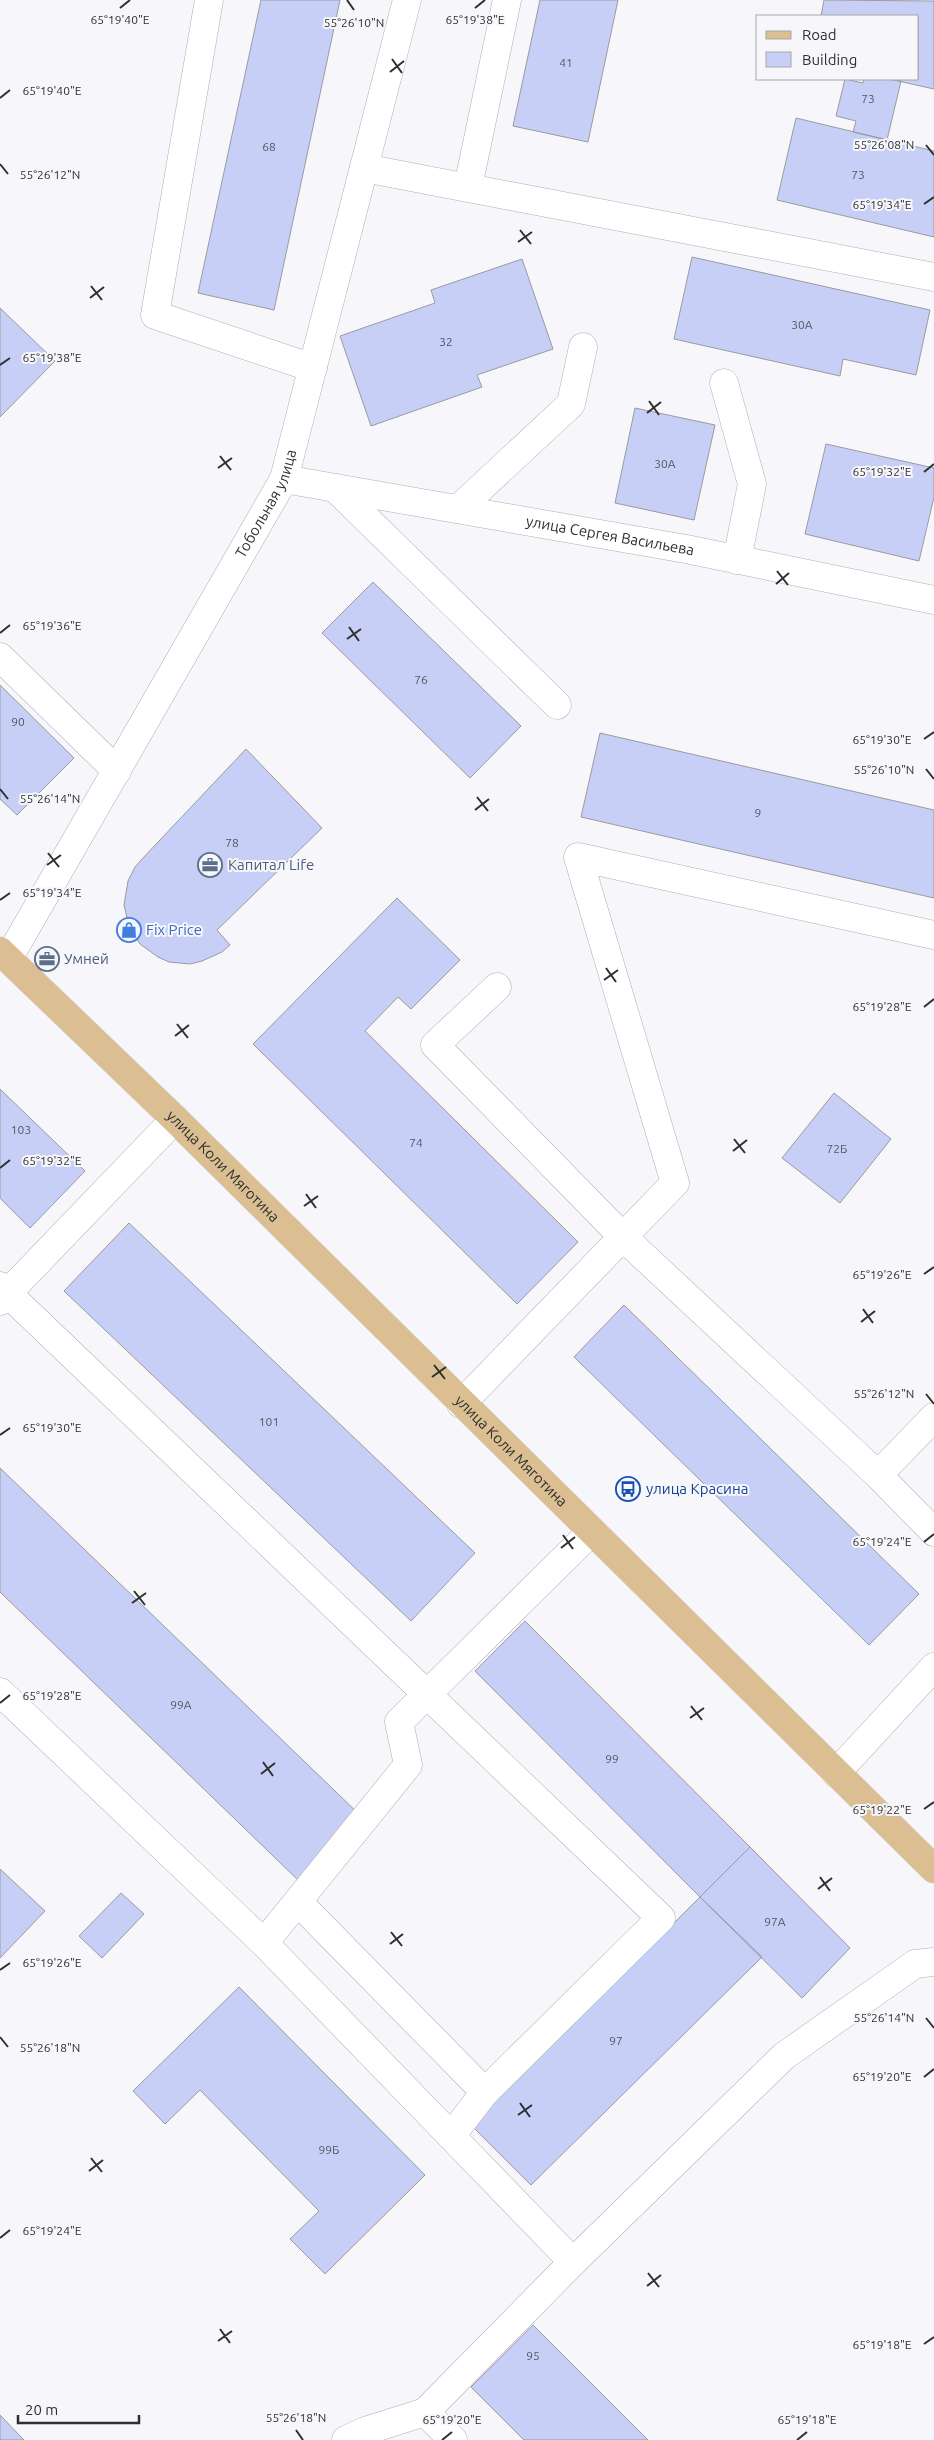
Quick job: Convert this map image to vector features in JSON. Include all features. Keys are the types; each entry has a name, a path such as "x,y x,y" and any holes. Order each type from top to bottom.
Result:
{"main road":[{"name":"улица Коли Мяготина","path":"4,955 175,1119 461,1404 934,1869"}],"street":[{"path":"209,0 155,315 313,368"},
{"name":"Тобольная улица","path":"4,955 117,771 284,479 407,0"},
{"path":"468,188 507,0"},
{"path":"364,168 934,277"},
{"path":"458,509 571,404 583,347"},
{"path":"724,383 752,484 737,560"},
{"name":"улица Сергея Васильева","path":"284,479 737,560 934,600"},
{"path":"335,488 557,705"},
{"path":"0,657 117,771"},
{"path":"461,1404 675,1183 578,857 934,935"},
{"path":"497,987 435,1045 623,1237 878,1475 934,1532"},
{"path":"175,1119 2,1293 428,1694 661,1918 486,2092 451,2136"},
{"path":"878,1475 934,1417"},
{"path":"264,1943 408,1765 399,1722 591,1532"},
{"path":"836,1773 934,1668"},
{"path":"0,1692 264,1943 573,2262"},
{"path":"298,1902 486,2092"},
{"path":"346,2440 365,2431 425,2412 573,2262 784,2056 915,1964 934,1962"},
{"path":"425,2412 453,2440"}],"building":[{"path":"261,0 340,0 274,310 198,293"},
{"path":"540,0 618,0 588,142 513,126"},
{"path":"824,0 934,1 934,89 894,80 919,80 919,15 821,15"},
{"path":"845,80 863,83 864,80 901,81 887,140 853,132 856,121 836,116"},
{"path":"796,118 934,151 934,237 777,200"},
{"path":"692,257 930,310 916,375 843,359 840,376 674,339"},
{"path":"522,259 553,349 477,375 482,387 371,426 340,336 435,303 431,290"},
{"path":"0,308 55,361 0,417"},
{"path":"635,408 715,425 694,520 615,503"},
{"path":"826,444 934,468 934,497 919,561 805,534"},
{"path":"373,582 521,726 470,778 322,633"},
{"path":"0,685 74,758 17,815 0,799"},
{"path":"600,733 934,810 934,898 581,817"},
{"path":"246,749 322,828 217,930 230,945 222,952 202,961 190,964 169,962 158,957 140,944 129,926 124,905 128,881 135,867 142,859"},
{"path":"397,898 460,960 411,1009 398,997 365,1031 578,1242 517,1304 253,1044"},
{"path":"0,1089 85,1171 30,1228 0,1198"},
{"path":"834,1093 891,1139 840,1203 782,1158"},
{"path":"129,1223 475,1553 411,1621 64,1291"},
{"path":"624,1305 919,1594 869,1645 574,1357"},
{"path":"0,1468 362,1817 300,1882 0,1592"},
{"path":"525,1621 750,1847 700,1897 475,1671"},
{"path":"750,1847 850,1948 802,1998 700,1897"},
{"path":"0,1869 45,1911 0,1958"},
{"path":"121,1893 144,1914 102,1958 79,1936"},
{"path":"700,1897 762,1957 531,2185 471,2125"},
{"path":"239,1987 425,2175 325,2274 290,2239 319,2211 200,2090 165,2124 133,2091"},
{"path":"533,2325 648,2440 524,2440 471,2387"},
{"path":"0,2415 24,2440 0,2440"}],"place":[{"name":"Капитал Life","path":"210,865"},
{"name":"Fix Price","path":"129,930"},
{"name":"Умней","path":"47,959"},
{"name":"улица Красина","path":"628,1489"}]}
